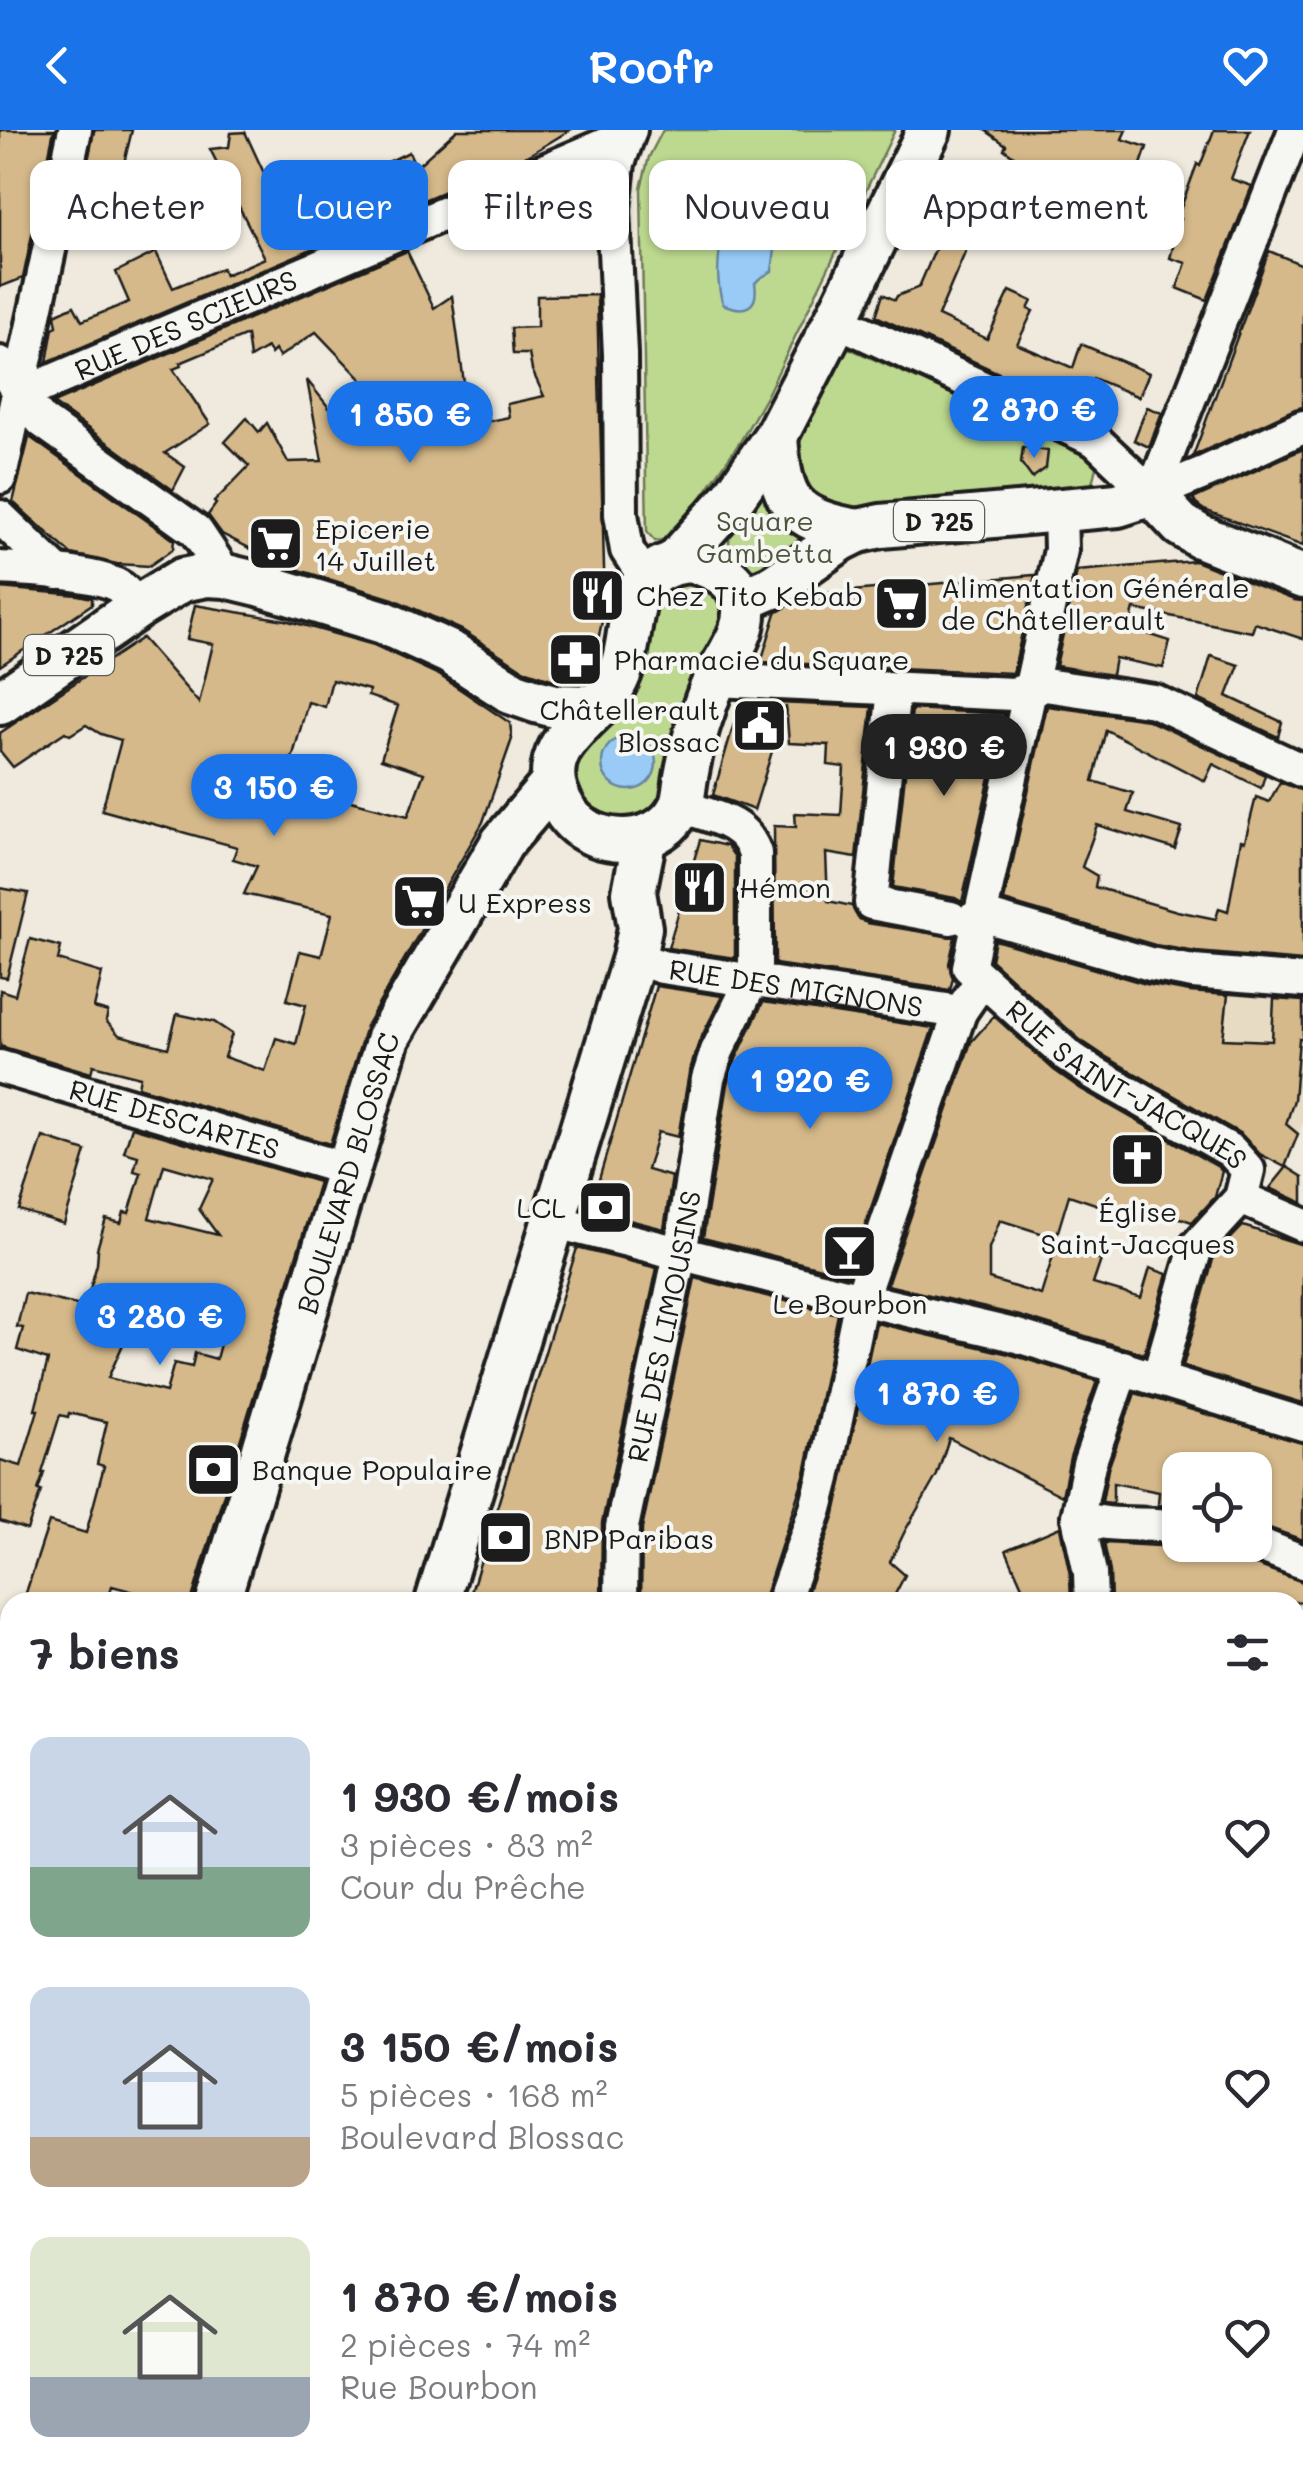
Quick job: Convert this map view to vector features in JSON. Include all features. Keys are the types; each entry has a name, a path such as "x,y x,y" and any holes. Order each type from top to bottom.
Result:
{"main road":[{"path":"660,570 732,500 776,436 929,130"},
{"name":"D 725","path":"776,436 780,480 796,508 810,518 858,532"},
{"path":"1152,494 1182,526 1199,536 1303,576"},
{"name":"D 725","path":"732,586 773,587 840,540 881,526 1118,504 1152,494"},
{"path":"554,773 561,806 577,825 598,838 624,841 646,837 665,826 681,806 693,742 715,680 742,630 744,615 732,586 722,541 732,500"},
{"path":"660,570 689,561 705,564 732,586"},
{"name":"BOULEVARD BLOSSAC","path":"221,1592 388,1038 502,842 554,773 564,739 612,688 622,669 636,596 660,570"},
{"name":"D 725","path":"0,702 182,580 207,575 226,576 383,622 451,653 514,693 555,706 597,707"},
{"name":"D 725","path":"514,693 539,730 554,773"},
{"path":"440,1592 634,958 640,928 634,892 646,837"}],"street":[{"path":"0,477 75,130"},
{"path":"1152,494 1295,130"},
{"path":"629,133 618,162 613,209 620,354 621,514 627,550 660,570"},
{"name":"RUE DES SCIEURS","path":"20,395 629,133"},
{"path":"836,320 1095,440 1152,494"},
{"path":"0,363 42,421 196,531 226,576"},
{"path":"1152,494 1303,427"},
{"path":"787,1592 824,1478 861,1300 960,1012 982,980 970,967 967,918 1030,688 1060,550 1060,510"},
{"path":"0,517 58,573"},
{"path":"0,568 110,582 124,590 138,607"},
{"path":"715,680 1013,694 1045,684 1154,702 1303,770"},
{"path":"894,689 871,904 967,918 1193,972 1303,981"},
{"name":"RUE DES LIMOUSINS","path":"621,1592 622,1527 680,1254 708,1079 755,968 755,853 745,833 736,826 681,806"},
{"name":"RUE DES MIGNONS","path":"634,958 662,967 960,1012"},
{"name":"RUE SAINT-JACQUES","path":"982,980 1092,1072 1231,1151 1248,1170 1241,1198"},
{"name":"RUE DESCARTES","path":"0,1067 349,1170"},
{"path":"1158,1379 1196,1247 1241,1198 1303,1225"},
{"path":"552,1221 946,1318 1123,1367 1303,1424"},
{"path":"1091,1592 1078,1517 1089,1464 1123,1367"},
{"path":"1078,1517 1098,1524 1162,1525"},
{"path":"1272,1550 1303,1562"}],"shaded area":[{"path":"1207,985 1303,993 1303,1122 1283,1163 1176,1110 1200,1043"}],"green space":[{"name":"Square Gambetta","path":"663,130 895,130 866,190 866,160 649,160 649,250 837,250 740,442 680,528 669,539 655,541 647,532 641,188 649,157"},
{"name":"Square Gambetta","path":"840,344 1098,460 1091,487 834,509 817,507 785,446"},
{"name":"Square Gambetta","path":"767,460 831,531 760,575 741,567 731,555 729,540 740,506"},
{"path":"696,579 724,601 728,619 660,803 647,816 609,824 577,800 572,758 661,587"}],"water":[{"path":"720,250 775,250 772,271 755,283 755,299 743,308 723,304"},
{"path":"629,736 648,744 656,763 648,782 629,790 610,782 602,763 610,744"}],"building":[{"path":"0,130 54,130 48,160 30,160 30,245 23,278 0,287"},
{"path":"94,130 132,130 125,160 88,160"},
{"path":"457,130 570,130 517,160 448,160 448,190 428,198 428,160 424,160"},
{"path":"985,130 1126,130 1122,139 1147,147 1143,160 1019,160 1004,149 1006,145"},
{"path":"1214,130 1250,130 1231,179 1252,186 1207,300 1177,288 1186,263 1170,258 1172,250 1184,250 1184,199 1197,164 1200,166"},
{"path":"245,132 261,167 261,250 309,250 47,362 53,328 57,326 55,315 74,306 82,321 129,302 116,272 156,252 173,288 222,268 225,275 265,258 241,210 241,160 216,160 210,149 229,147 231,133"},
{"path":"409,152 413,160 392,160"},
{"path":"935,250 966,250 938,316 987,339 1010,291 1032,301 1028,309 1033,311 1017,344 1073,368 1081,344 1149,373 1139,397 1093,378 1089,387 1084,385 1074,408 876,316 883,294 895,300 919,287"},
{"path":"407,251 434,308 452,296 464,383 423,391 432,433 509,417 507,404 544,396 529,354 513,354 511,328 537,327 537,296 597,295 605,607 591,674 554,680 524,670 462,630 393,599 280,564 222,534 208,515 214,502 249,466 225,442 247,418 259,432 267,423 288,462 322,461 307,380 330,409 362,380 316,332 279,357 275,350 271,354 267,348 250,358 247,335 173,369 210,424 165,453 185,467 173,490 53,403"},
{"path":"1269,251 1303,265 1303,407 1193,456"},
{"path":"1147,407 1162,413 1149,447 1134,440"},
{"path":"29,438 174,540 173,549 149,566 71,554 13,502"},
{"path":"1023,447 1048,451 1046,468 1032,478 1021,463"},
{"path":"1303,449 1303,546 1204,510 1193,499"},
{"path":"1195,561 1303,601 1303,639 1255,623 1252,632 1134,609 1129,628 1170,641 1163,668 1115,658 1112,675 1056,666 1077,571"},
{"path":"1035,575 1013,673 761,662 776,613 806,595"},
{"path":"0,588 78,595 92,598 92,604 0,666"},
{"path":"195,605 285,620 374,645 439,675 510,723 512,739 483,822 366,1026 330,1144 138,1087 140,1077 93,1065 91,1073 0,1046 0,990 15,995 30,939 61,947 58,960 102,973 94,1008 108,1012 106,1021 119,1035 168,1048 177,1014 214,1022 232,1034 224,1057 265,1071 276,1038 296,1044 306,1005 287,1000 300,951 321,956 332,914 244,894 257,866 233,859 237,847 102,810 121,740 86,725 70,735 65,732 13,767 0,751 0,733 142,638 199,703 213,644 187,639","holes":["332,680 369,690 368,696 398,706 381,759 424,773 408,816 317,792 279,805 308,702 325,707"]},
{"path":"1211,656 1239,665 1227,696 1282,722 1278,737 1198,699"},
{"path":"753,702 872,707 856,858 826,853 828,901 852,906 858,918 867,923 955,937 949,964 953,978 950,990 775,964 774,826 796,827 795,813 841,815 844,767 828,765 829,745 789,743 786,706 754,810 713,795 737,713"},
{"path":"1047,706 1148,720 1265,775 1261,788 1213,764 1205,781 1106,730 1093,781 1133,793 1127,812 1182,828 1175,849 1097,825 1082,867 1097,876 1095,887 1216,919 1219,908 1228,911 1241,840 1245,841 1256,797 1269,802 1280,782 1303,791 1303,961 1155,945 1004,901"},
{"path":"912,709 1004,714 962,902 893,887"},
{"path":"700,840 727,846 735,857 735,958 668,948"},
{"path":"0,888 28,893 7,978 0,977"},
{"path":"995,940 1146,984 1228,995 1223,1039 1272,1041 1274,999 1303,1001 1303,1039 1299,1039 1294,1100 1286,1124 1298,1134 1285,1167 1260,1154 1241,1134 1079,1039 991,960"},
{"path":"656,986 722,996 699,1042 689,1073 678,1137 658,1132 647,1170 672,1177 664,1229 590,1210"},
{"path":"763,1002 933,1028 848,1275 703,1238 728,1084"},
{"path":"994,1016 1081,1089 1222,1171 1215,1197 1192,1222 1171,1215 1170,1219 1158,1215 1157,1218 1113,1206 1113,1210 1069,1195 1056,1238 1000,1220 989,1248 989,1279 1041,1295 1056,1246 1101,1260 1093,1284 1141,1298 1150,1268 1167,1274 1144,1354 1020,1316 887,1285 971,1042"},
{"path":"132,1127 319,1182 194,1592 135,1592 112,1586 110,1592 26,1592 49,1522 86,1533 104,1466 97,1464 107,1422 69,1413 68,1417 60,1415 27,1530 0,1521 0,1460 21,1466 48,1360 17,1350 23,1328 17,1327 25,1293 85,1307 106,1219 121,1223 124,1212 129,1213 141,1173 134,1171 138,1156 124,1152","holes":["164,1165 213,1179 199,1209 218,1235 149,1218","168,1293 206,1303 205,1310 226,1321 216,1359 195,1353 192,1367 174,1363 166,1392 108,1378 125,1340 131,1341 133,1334 157,1339"]},
{"path":"43,1137 86,1151 64,1224 19,1210"},
{"path":"1287,1167 1303,1177 1303,1203 1270,1188"},
{"path":"1243,1226 1303,1245 1303,1403 1183,1366 1214,1256"},
{"path":"577,1248 657,1268 602,1523 601,1592 471,1592"},
{"path":"695,1278 838,1314 805,1473 766,1592 641,1592 642,1529"},
{"path":"876,1323 1009,1354 1097,1381 1070,1457 1062,1496 949,1438 937,1475 890,1562 905,1575 896,1592 808,1592 835,1514"},
{"path":"1135,1393 1303,1443 1303,1540 1272,1529 1272,1452 1162,1452 1162,1505 1158,1505 1159,1492 1113,1483 1113,1503 1102,1502 1108,1469"},
{"path":"1060,1527 1071,1592 1025,1592 1006,1550"},
{"path":"1104,1543 1162,1546 1162,1562 1248,1562 1303,1582 1303,1592 1111,1592"}],"place":[{"name":"Epicerie 14 Juillet","path":"276,544"},
{"name":"Chez Tito Kebab","path":"597,595"},
{"name":"Alimentation Générale de Châtellerault","path":"902,603"},
{"name":"Pharmacie du Square","path":"575,659"},
{"name":"Châtellerault Blossac","path":"759,725"},
{"name":"Hémon","path":"700,887"},
{"name":"U Express","path":"419,902"},
{"name":"Église Saint-Jacques","path":"1138,1160"},
{"name":"LCL","path":"605,1207"},
{"name":"Le Bourbon","path":"850,1252"},
{"name":"Banque Populaire","path":"213,1469"},
{"name":"BNP Paribas","path":"505,1538"}]}
